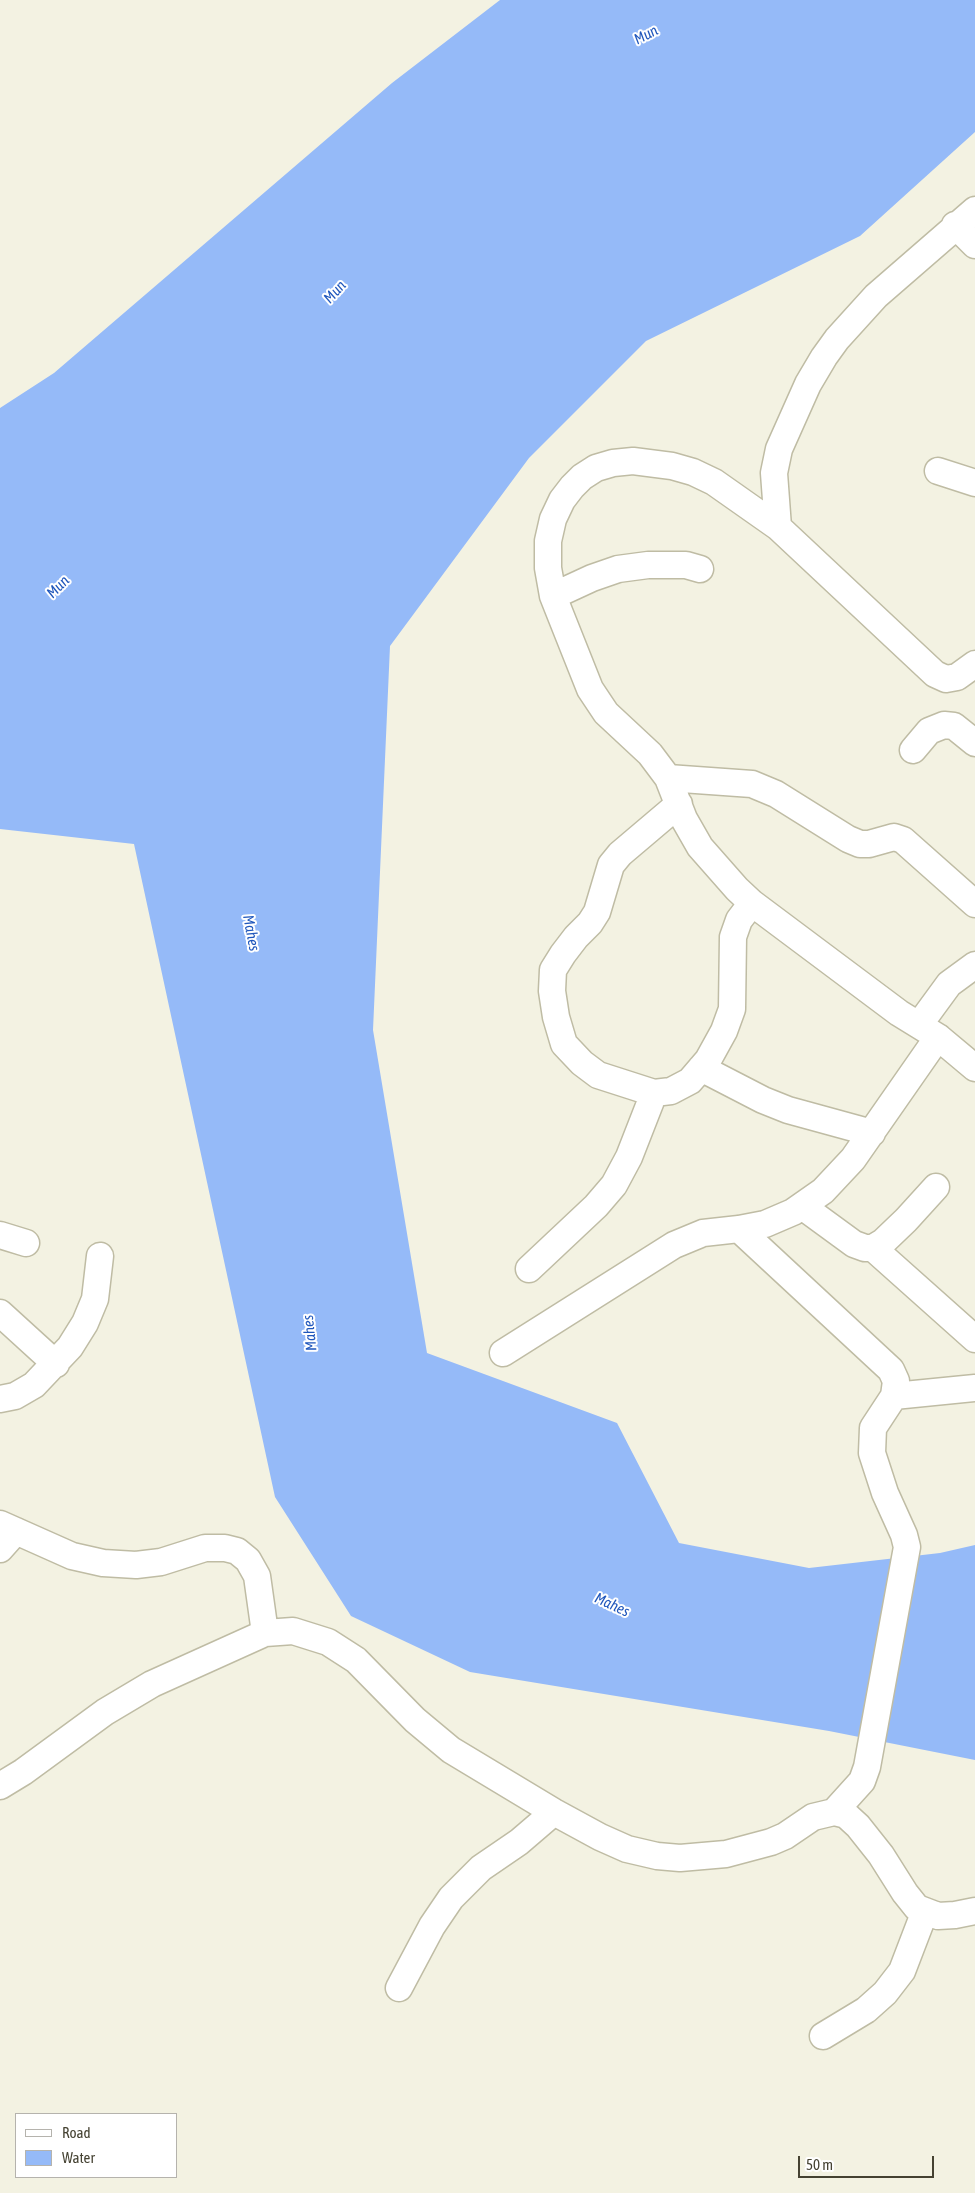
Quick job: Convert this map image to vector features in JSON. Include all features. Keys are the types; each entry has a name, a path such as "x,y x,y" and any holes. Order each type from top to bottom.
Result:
{"street":[{"path":"778,527 774,473 779,449 808,384 838,339 876,296 965,218 975,245"},
{"path":"975,664 957,677 946,679 935,674 778,527 714,482 693,472 672,466 632,461 613,463 596,468 582,477 572,487 562,500 553,519 548,542 548,568 553,596 596,699 606,713 650,754 668,778 691,833 700,847 752,903 900,1013 929,1031 975,1068"},
{"path":"938,471 975,483"},
{"path":"553,596 592,578 648,564 686,565 700,569"},
{"path":"913,750 929,732 944,725 954,726 975,743"},
{"path":"668,778 763,787 848,839 860,844 869,844 894,837 903,840 975,904"},
{"path":"679,804 620,854 611,865 597,912 563,954 553,970 552,991 556,1017 564,1044 582,1063 598,1075 654,1093 671,1091 690,1081 701,1068 724,1031 732,1009 733,937 739,920 752,903"},
{"path":"503,1353 674,1245 703,1232 739,1229 765,1224 793,1212 823,1191 853,1160 872,1132 929,1031 949,984 975,965"},
{"path":"701,1068 763,1100 788,1110 872,1132"},
{"path":"529,1269 596,1206 614,1185 633,1149 654,1093"},
{"path":"802,1206 854,1244 865,1248 873,1248 883,1242 906,1220 936,1187"},
{"path":"739,1229 891,1370 896,1381 894,1396 873,1428 872,1453 885,1493 904,1534 907,1547 866,1767 862,1780 834,1812"},
{"path":"0,1235 26,1242"},
{"path":"873,1248 975,1339"},
{"path":"0,1399 14,1396 34,1385 56,1364 70,1347 85,1323 95,1299 100,1256"},
{"path":"0,1313 56,1364"},
{"path":"894,1396 975,1388"},
{"path":"5,1535 72,1556 104,1563 136,1565 162,1562 206,1548 225,1548 237,1551 248,1560 257,1576 265,1633"},
{"path":"0,1786 30,1767 105,1712 152,1684 265,1633 293,1631 328,1642 356,1660 432,1735 451,1750 554,1812 628,1850 657,1856 680,1858 726,1854 749,1849 784,1836 813,1817 834,1812 846,1816 858,1826 881,1855 905,1894 917,1908 938,1916 975,1911"},
{"path":"399,1988 432,1926 451,1898 481,1868 519,1842 554,1812"},
{"path":"824,2036 866,2010 885,1992 902,1971 925,1911"}],"water":[{"path":"500,0 975,0 975,132 860,236 646,341 529,458 390,646 373,1030 427,1353 617,1423 679,1543 809,1568 940,1553 975,1545 975,1760 829,1731 470,1672 351,1616 275,1497 134,844 0,829 0,408 54,373 392,83"}],"water label":[{"name":"Mun","path":"646,35"},
{"name":"Mun","path":"335,292"},
{"name":"Mun","path":"58,587"},
{"name":"Mahes","path":"251,933"},
{"name":"Mahes","path":"310,1333"},
{"name":"Mahes","path":"612,1605"}]}
